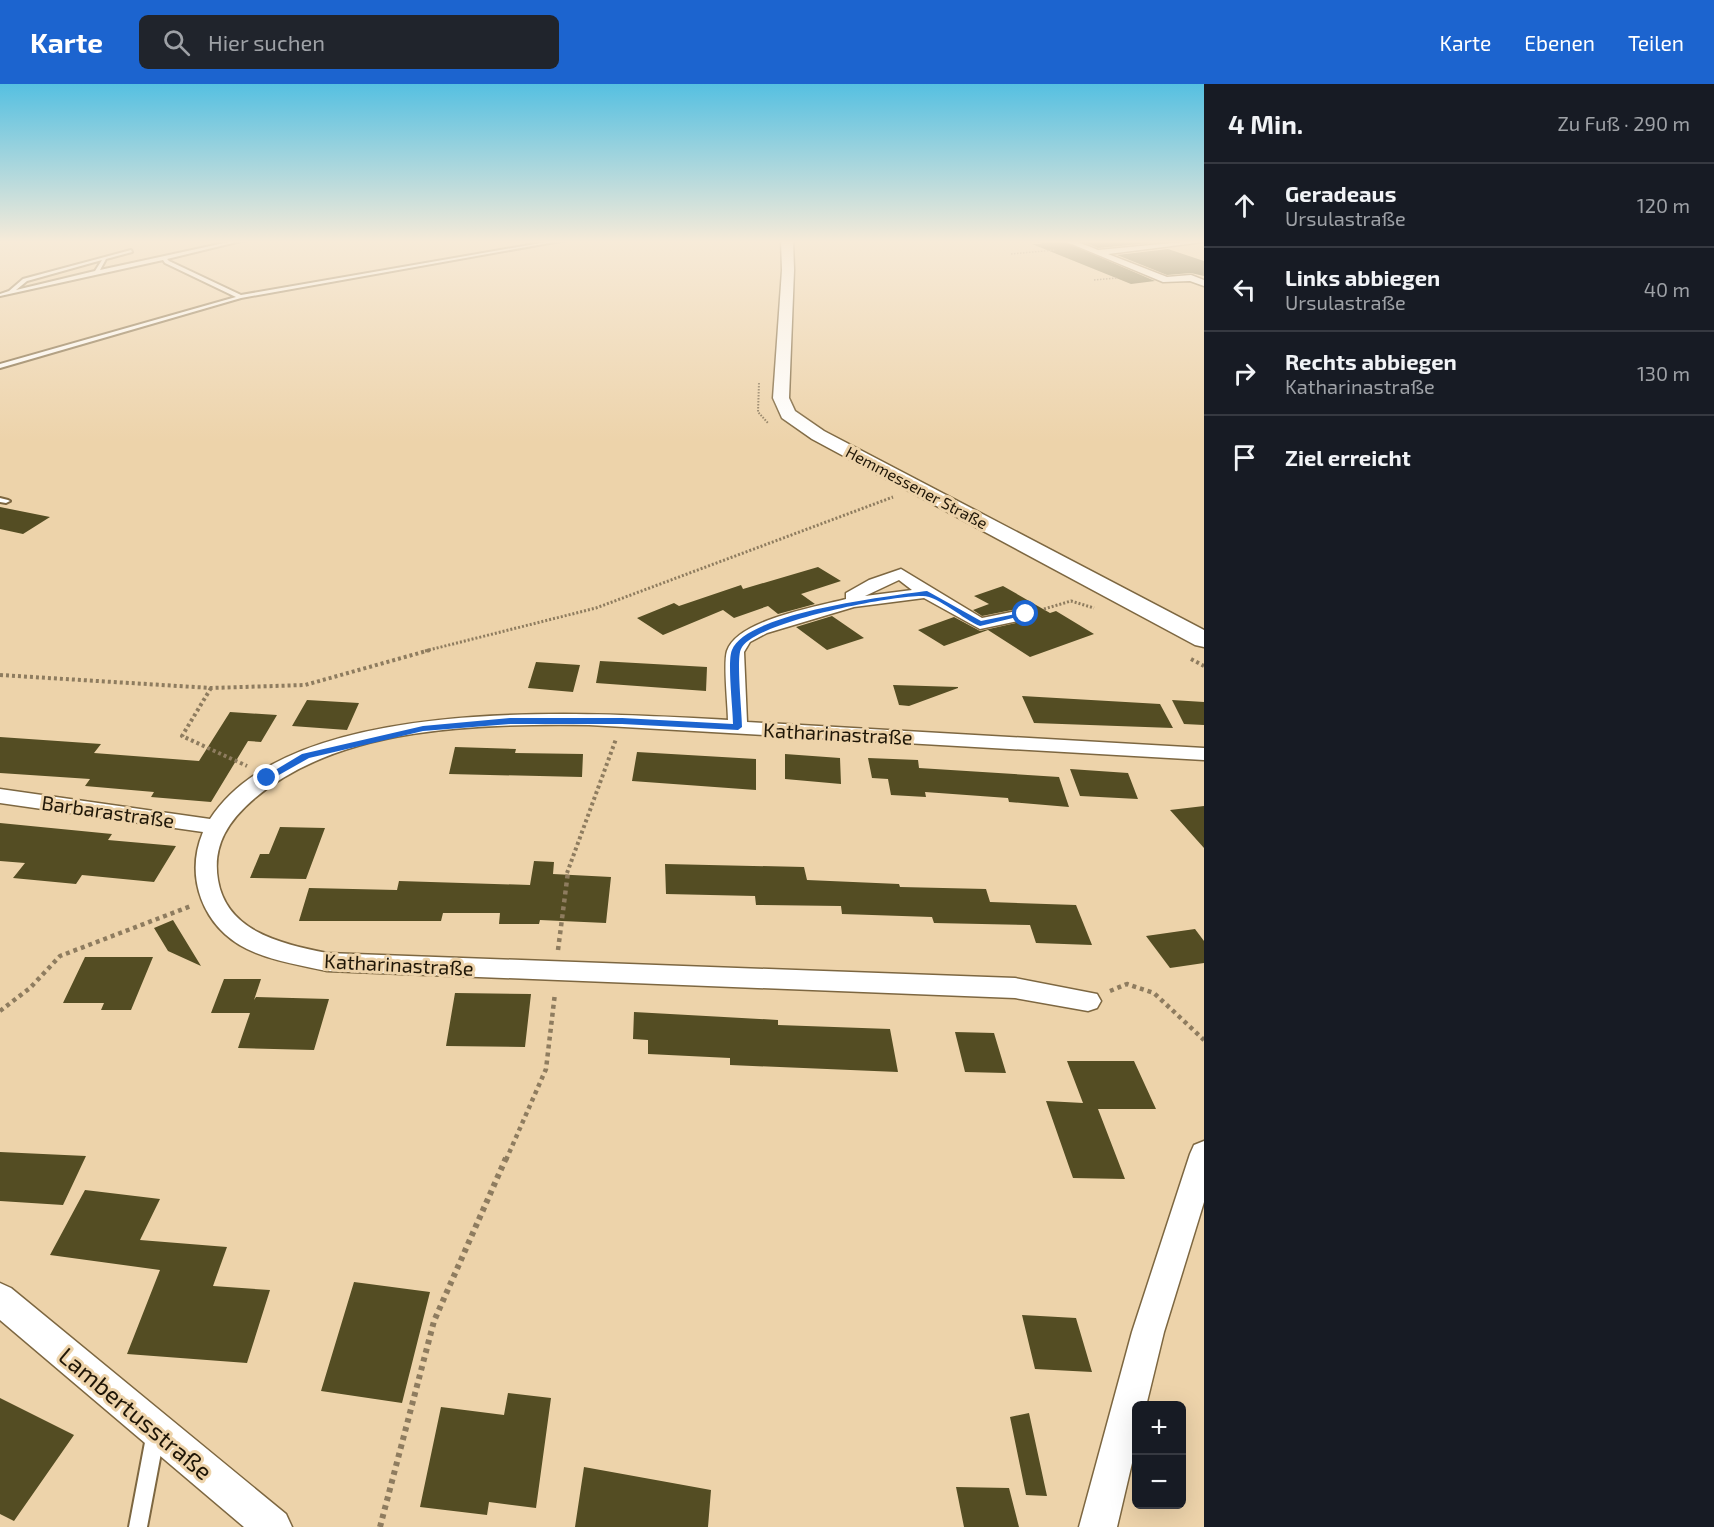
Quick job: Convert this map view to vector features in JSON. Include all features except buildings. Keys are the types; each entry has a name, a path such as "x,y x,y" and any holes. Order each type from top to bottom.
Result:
{"main road":[{"name":"Hemmessener Straße","path":"786,307 781,386 783,406 800,424 1204,640"}],"street":[{"path":"738,727 735,652 742,639 761,629 830,608 882,597 927,593 980,624 1026,614"},
{"name":"Katharinastraße","path":"1088,1001 1015,988 327,962 270,949 236,931 212,899 203,869 215,828 250,790 267,778 306,756 423,728 510,721 622,721 1204,754"},
{"name":"Barbarastraße","path":"0,795 215,828"},
{"path":"1098,1527 1148,1332 1204,1157"},
{"name":"Lambertusstraße","path":"0,1299 273,1527"}],"lane":[{"path":"0,366 204,307"},
{"path":"138,1527 156,1431"}],"path":[{"path":"0,675 211,688 305,685 483,635 596,608 919,489"},
{"path":"1026,614 1071,601 1104,611"},
{"path":"211,688 182,736 238,760"},
{"path":"558,939 565,880 622,721"},
{"path":"0,1011 30,987 60,956 165,915"},
{"path":"1088,1001 1127,984 1154,993 1204,1040"},
{"path":"380,1527 434,1321 546,1069 552,1013"}],"route":[{"path":"267,778 306,756 423,728 510,721 622,721 738,727 735,652 742,639 761,629 852,602 927,593 980,624 1026,614"}]}
